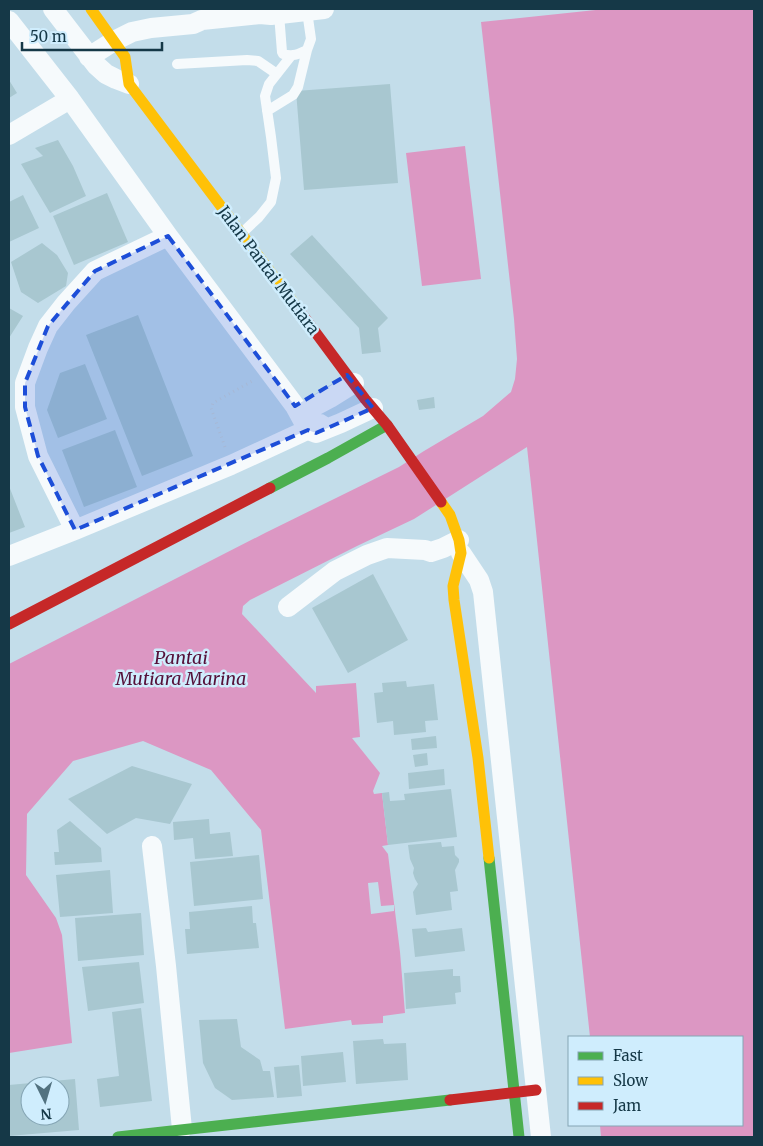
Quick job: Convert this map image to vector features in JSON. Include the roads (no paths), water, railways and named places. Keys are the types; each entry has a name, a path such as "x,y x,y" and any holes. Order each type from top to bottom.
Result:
{"street":[{"name":"Jalan Pantai Mutiara","path":"52,9 89,57 106,74 116,80 129,84"},
{"name":"Jalan Pantai Mutiara","path":"91,9 125,56 129,84 387,425 450,515 460,547"},
{"path":"89,57 132,32 151,28 194,24 205,27 260,21 275,15 316,10"},
{"path":"9,21 70,99 301,416"},
{"path":"9,136 70,99"},
{"path":"75,530 38,456 25,408 25,384 48,326 95,271 168,236"},
{"path":"9,556 231,465 301,416 327,389 360,391"},
{"path":"301,416 338,415 360,391"},
{"path":"9,624 328,458 387,425"},
{"path":"288,607 335,571 367,555 387,548 431,552 444,548 460,547"},
{"path":"460,547 479,580 483,592 541,1137"},
{"path":"460,547 453,586 454,600 478,758 519,1137"},
{"path":"152,846 182,1130"},
{"path":"118,1137 536,1090"}],"lane":[{"path":"267,110 293,95 298,87 311,39 316,10"},
{"path":"275,15 283,54 290,56 308,50"},
{"path":"242,233 272,202 276,178 265,96 269,84 290,56"},
{"path":"177,64 258,61 276,74"}],"water":[{"name":"Pantai Mutiara Marina","path":"605,9 754,9 754,1137 601,1137 600,1126 743,1126 743,1036 590,1036 527,447 414,519 250,600 243,606 242,614 316,693 316,686 356,683 360,737 352,738 380,773 373,791 374,794 382,793 388,845 382,846 388,854 400,952 405,1013 383,1016 383,1023 352,1025 351,1020 285,1029 261,830 211,770 143,741 73,761 27,814 26,875 56,918 62,935 72,1043 9,1053 9,664 265,533 399,467 483,416 511,392 515,379 517,359 514,319 481,22"},
{"path":"465,146 481,279 422,286 406,153"}]}
